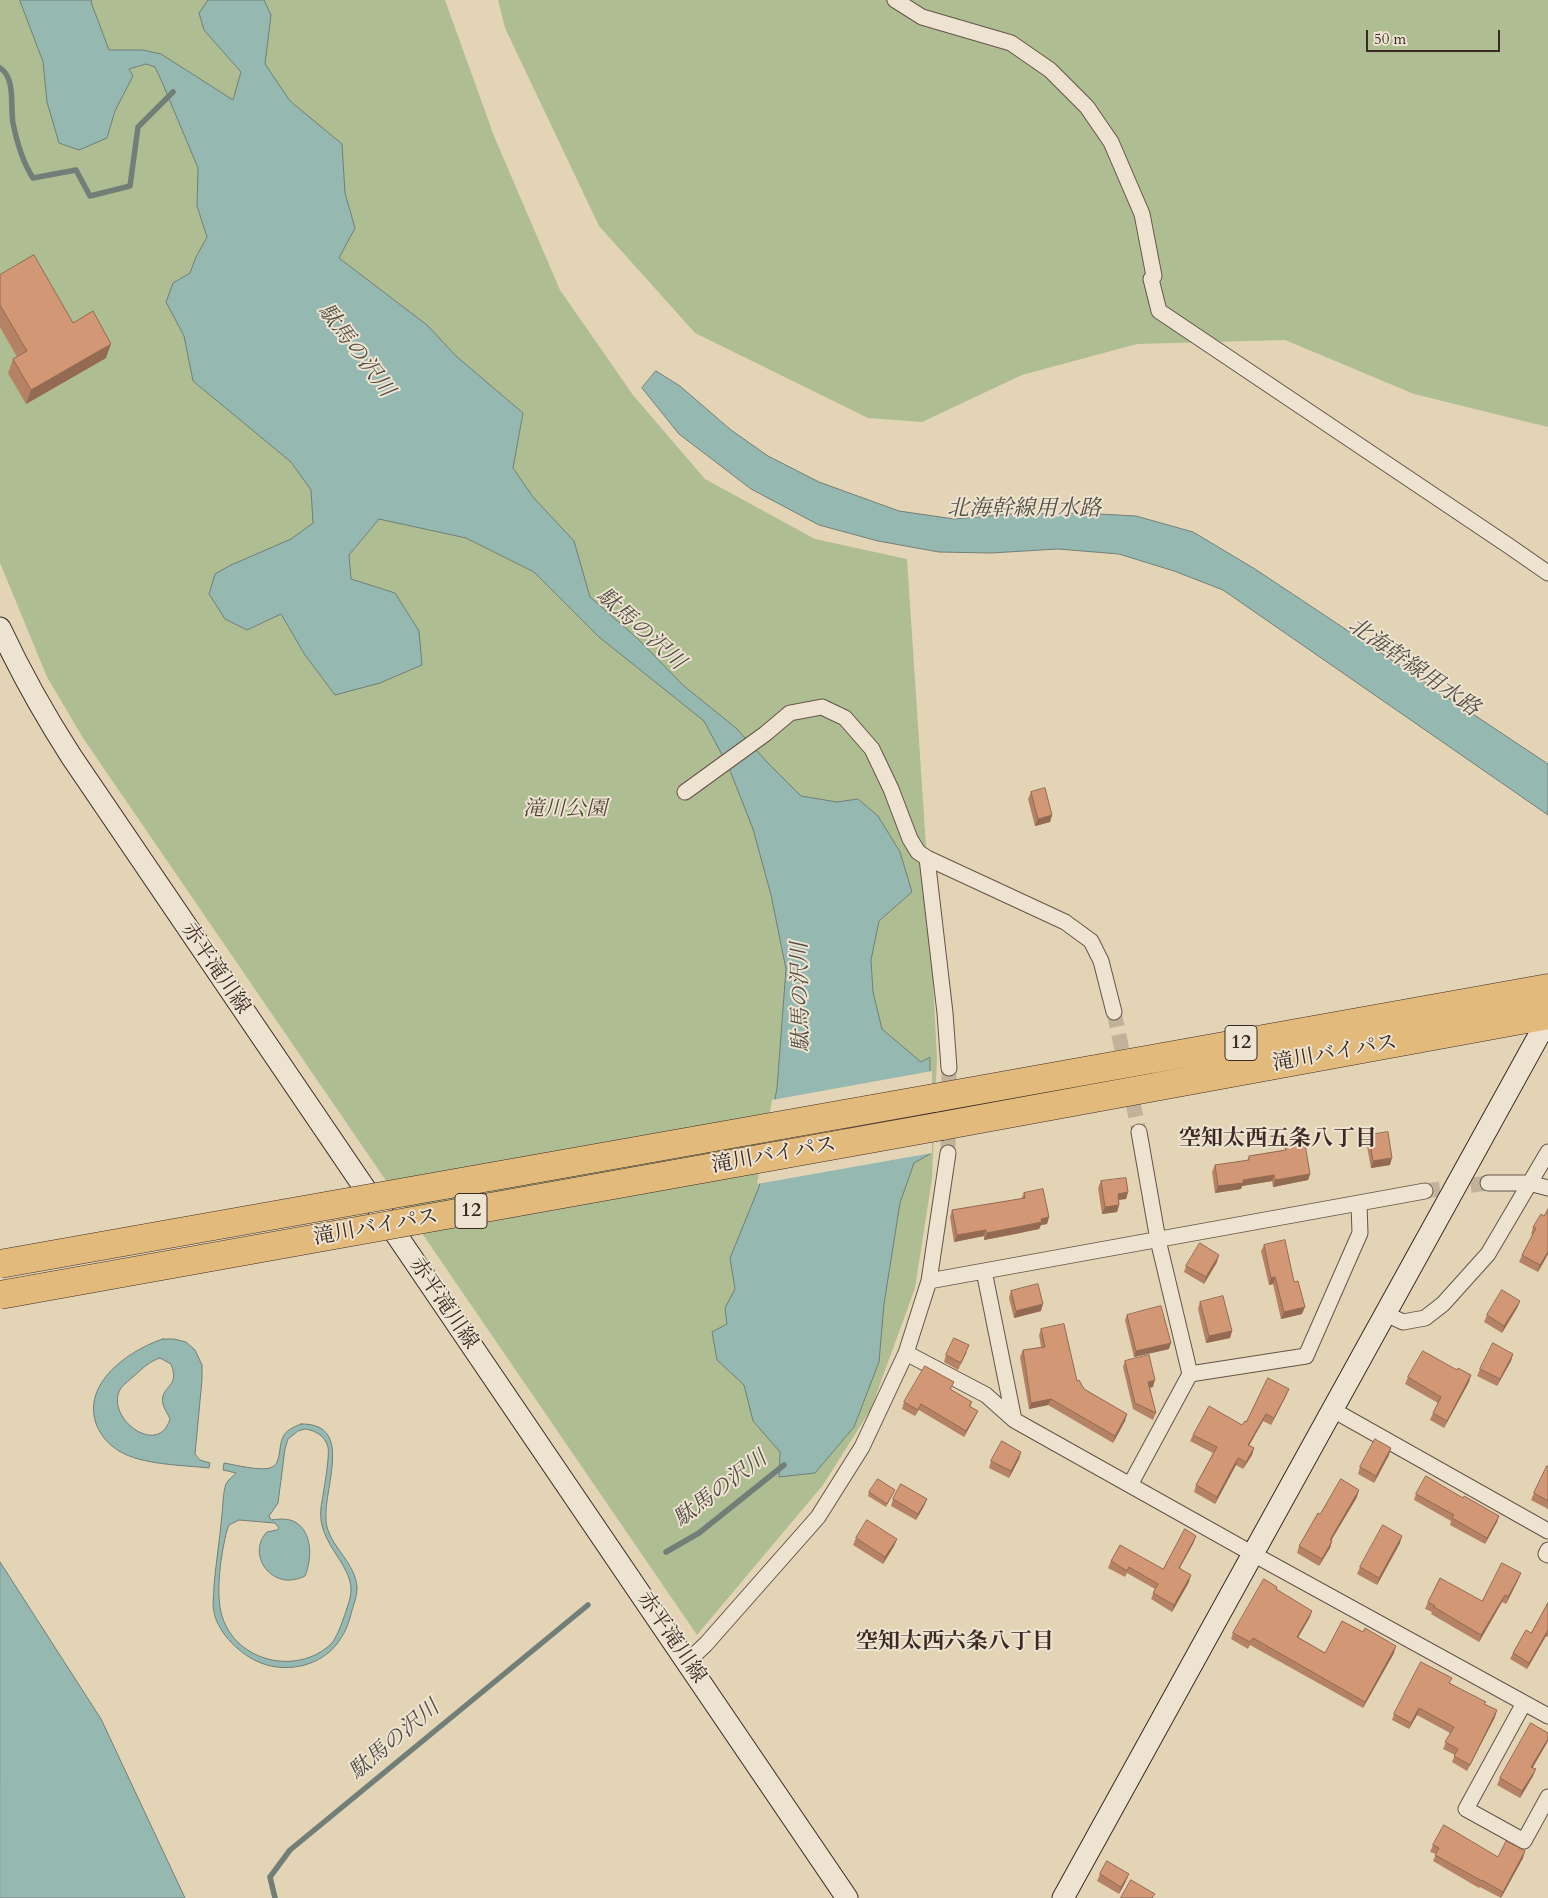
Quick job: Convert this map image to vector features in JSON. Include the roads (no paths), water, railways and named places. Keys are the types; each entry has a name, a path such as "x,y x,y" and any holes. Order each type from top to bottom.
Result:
{"highway":[{"name":"滝川バイパス","path":"0,1264 1548,988"},
{"name":"滝川バイパス","path":"0,1295 1548,1017"}],"main road":[{"name":"赤平滝川線","path":"0,628 20,671 45,716 81,771 847,1898"},
{"path":"1063,1898 1548,1017"}],"street":[{"path":"895,0 922,17 1011,43 1050,70 1087,107 1111,142 1142,214 1154,276 1151,279 1159,311 1485,529 1548,574"},
{"path":"0,658 20,671"},
{"path":"685,792 790,714 822,707 845,718 872,749 891,789 910,839 918,852 927,858 1065,922 1091,941 1101,961 1114,1012"},
{"path":"927,858 945,1013 949,1068"},
{"path":"1130,1485 1190,1374 1158,1240 1139,1132"},
{"path":"1386,1314 1403,1322 1425,1318 1443,1304 1488,1254 1548,1152"},
{"path":"687,1662 706,1644 818,1517 862,1447 906,1353 929,1281 948,1153"},
{"path":"1488,1183 1529,1183 1548,1188"},
{"path":"929,1281 1425,1191"},
{"path":"1190,1374 1306,1356 1360,1233 1359,1204"},
{"path":"984,1271 1014,1420"},
{"path":"906,1353 986,1395 1014,1420 1548,1716"},
{"path":"1333,1410 1548,1531"},
{"path":"1548,1550 1546,1554 1548,1556"},
{"path":"1524,1703 1466,1809 1524,1841 1548,1797"}],"water":[{"path":"20,0 92,0 91,2 109,50 143,50 161,54 233,100 241,72 204,30 199,13 208,0 264,0 271,15 265,64 290,101 342,144 345,193 355,228 339,258 427,325 456,356 523,413 513,468 533,497 574,541 590,597 637,638 684,686 736,728 801,796 837,802 858,799 878,816 900,852 912,892 879,921 871,960 873,992 882,1029 921,1062 930,1057 930,1154 914,1163 900,1203 884,1304 879,1362 854,1427 815,1473 779,1477 780,1452 753,1421 744,1385 717,1360 712,1332 727,1324 725,1308 735,1289 730,1258 759,1187 777,1088 786,969 771,895 753,829 729,768 704,721 599,637 534,572 466,538 379,519 349,555 351,579 395,593 419,631 422,665 380,683 335,695 305,655 281,614 247,630 225,619 209,594 215,574 291,539 313,523 311,490 291,462 193,381 184,336 166,302 173,283 190,273 207,237 197,206 198,168 155,67 146,64 129,69 133,76 115,111 107,138 79,150 59,143 47,102 43,62"},
{"path":"656,371 680,386 731,430 768,456 819,482 899,511 954,519 1012,514 1081,513 1136,516 1193,532 1255,569 1548,764 1548,815 1223,590 1174,571 1119,554 1058,549 991,553 939,552 878,541 819,525 751,489 679,434 642,388"},
{"path":"163,1339 174,1339 186,1342 195,1350 202,1365 202,1380 195,1454 200,1460 210,1463 209,1468 162,1464 128,1456 109,1443 97,1426 94,1411 95,1396 101,1383 123,1360 150,1344","holes":["160,1358 171,1364 173,1372 172,1383 164,1393 163,1398 164,1406 170,1419 164,1430 155,1435 144,1434 134,1429 125,1421 119,1410 117,1399 121,1388 156,1359"]},
{"path":"301,1424 318,1427 328,1435 332,1448 332,1463 326,1513 327,1527 334,1542 353,1571 357,1591 347,1626 334,1647 316,1661 306,1665 283,1668 254,1660 239,1650 226,1636 216,1620 214,1612 214,1586 224,1491 226,1484 236,1473 223,1470 224,1463 260,1469 274,1466 278,1459 284,1435 290,1429","holes":["306,1429 317,1433 327,1443 327,1467 321,1507 321,1521 330,1544 348,1576 351,1587 350,1598 345,1616 331,1644 317,1654 302,1660 285,1661 269,1659 254,1654 240,1644 229,1632 222,1616 219,1585 223,1550 229,1525 239,1520 275,1523 279,1528 267,1532 261,1541 259,1550 265,1568 272,1575 282,1579 293,1580 305,1576 310,1555 305,1532 295,1522 283,1519 271,1520 269,1516 278,1503 288,1439 298,1431"]},
{"path":"0,1562 101,1719 185,1898 0,1898"}],"waterway":[{"name":"駄馬の沢川","path":"0,68 8,78 16,138 33,178 76,170 90,196 130,186 138,127 173,92"},
{"name":"駄馬の沢川","path":"666,1552 699,1533 784,1465"},
{"name":"駄馬の沢川","path":"275,1898 270,1877 290,1850 588,1605"}],"tunnel":[{"path":"1114,1012 1139,1132"},
{"path":"948,1153 949,1068"},
{"path":"1425,1191 1488,1183"}],"district":[{"name":"空知太西五条八丁目","path":"1278,1140"},
{"name":"空知太西六条八丁目","path":"955,1643"}],"water label":[{"name":"北海幹線用水路","path":"1024,510"},
{"name":"北海幹線用水路","path":"1413,668"}],"park label":[{"name":"滝川公園","path":"565,810"}]}
